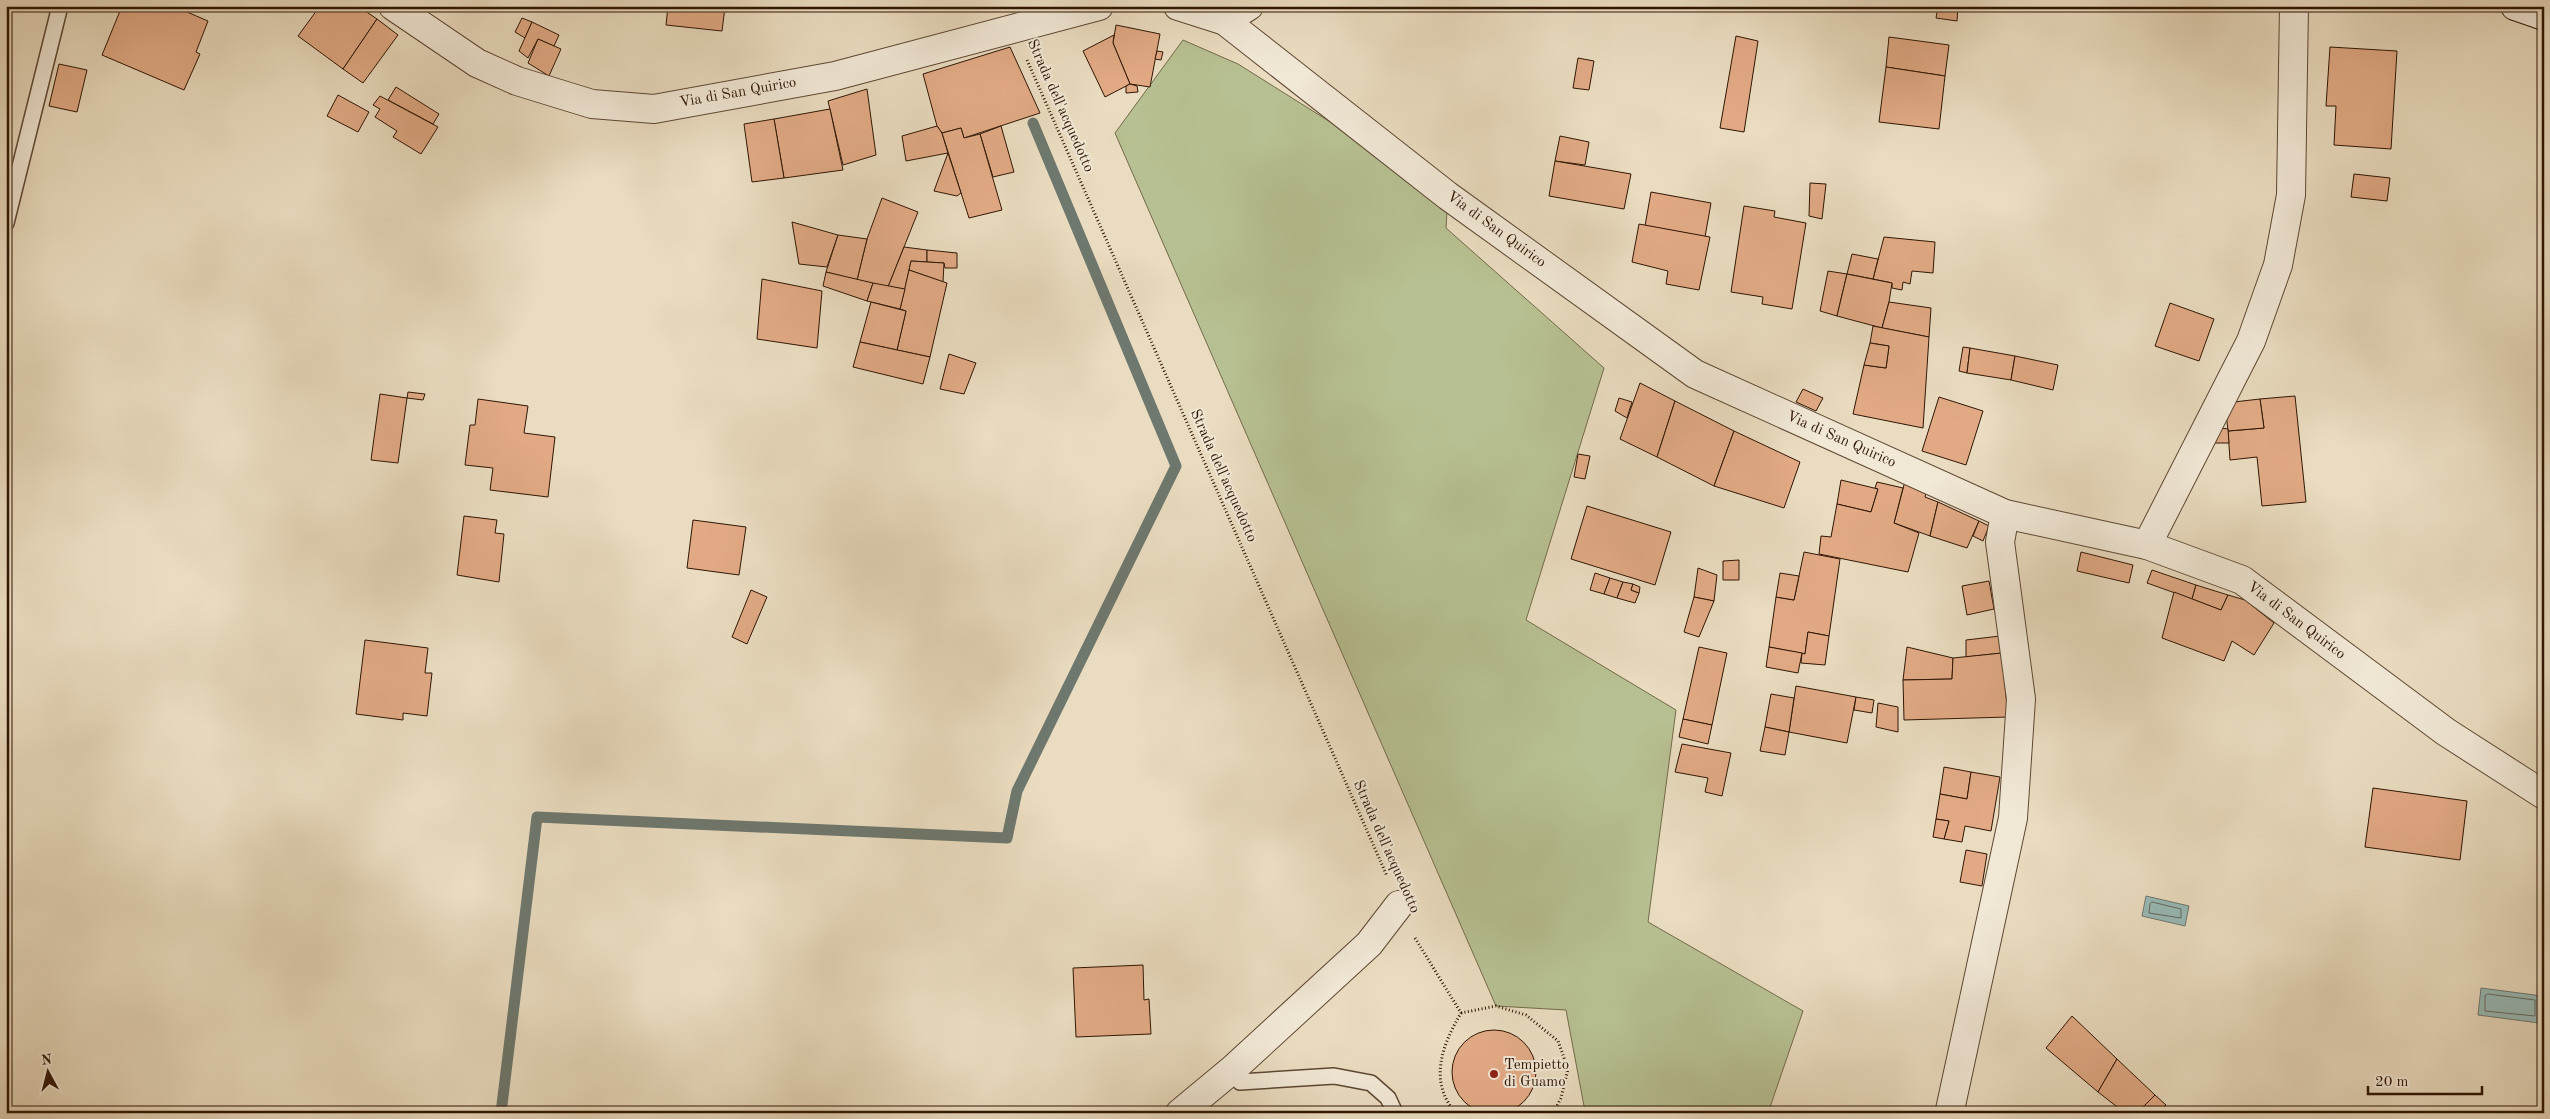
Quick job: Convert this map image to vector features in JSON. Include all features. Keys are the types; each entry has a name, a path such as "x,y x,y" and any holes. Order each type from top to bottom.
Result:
{"street":[{"name":"Via di San Quirico","path":"393,6 477,63 517,81 592,104 654,108 834,76 1099,6"},
{"name":"Via di San Quirico","path":"1178,6 1225,21 1448,196 1695,374 2005,514 2147,545 2242,580 2446,732 2544,794"},
{"path":"1225,21 1249,6"},
{"path":"2147,545 2251,340 2278,265 2291,195 2294,6"},
{"path":"2515,6 2544,16"},
{"path":"1950,1110 2013,818 2021,699 2000,542 2005,514"},
{"path":"1180,1113 1233,1069 1369,944 1399,904"}],"lane":[{"path":"6,223 60,6"},
{"path":"1233,1069 1240,1082 1334,1076 1371,1083 1388,1098 1395,1113"}],"path":[{"name":"Strada dell'acquedotto","path":"1014,29 1411,932 1461,1013"},
{"path":"1456,1113 1446,1102 1439,1076 1440,1058 1450,1032 1461,1013 1496,1006 1526,1015 1558,1041 1568,1069 1561,1098 1553,1113"}],"green space":[{"path":"1183,40 1238,64 1448,196 1446,228 1604,368 1526,620 1676,710 1648,922 1803,1011 1768,1113 1597,1113 1584,1106 1566,1010 1496,1006 1115,133"}],"water":[{"path":"2146,896 2189,906 2185,926 2142,916"},
{"path":"2481,988 2542,996 2539,1023 2478,1015"}],"building":[{"path":"122,6 173,6 208,21 196,52 200,54 184,90 102,55"},
{"path":"320,6 358,6 377,19 343,69 298,36"},
{"path":"668,6 745,6 745,9 725,7 722,31 666,25"},
{"path":"1938,6 1958,6 1957,21 1936,18"},
{"path":"522,18 532,22 525,38 515,32"},
{"path":"377,19 398,35 363,83 343,69"},
{"path":"532,22 559,35 554,46 538,39 528,58 519,51"},
{"path":"1116,25 1160,34 1150,87 1130,84 1113,43"},
{"path":"1114,35 1113,43 1130,84 1105,97 1083,51"},
{"path":"1736,36 1758,41 1744,132 1720,128"},
{"path":"1889,37 1949,45 1945,76 1886,67"},
{"path":"538,39 561,49 549,76 528,63"},
{"path":"1010,47 1040,113 964,138 961,128 942,133 937,126 923,74"},
{"path":"2330,47 2397,51 2391,149 2334,145 2336,106 2326,106"},
{"path":"1157,51 1163,52 1161,60 1155,59"},
{"path":"1578,58 1594,61 1589,90 1573,88"},
{"path":"59,64 87,70 77,112 49,106"},
{"path":"1886,67 1945,76 1939,129 1879,122"},
{"path":"1130,84 1137,86 1138,92 1126,93 1126,86"},
{"path":"396,87 439,114 433,124 388,100"},
{"path":"867,89 876,155 843,165 828,101"},
{"path":"338,95 369,112 358,132 327,116"},
{"path":"380,96 438,127 421,154 393,137 397,131 375,117 380,109 373,105"},
{"path":"830,109 843,170 784,178 774,119"},
{"path":"774,119 784,178 752,182 744,124"},
{"path":"937,126 942,133 948,153 906,161 902,136"},
{"path":"1001,126 1014,172 993,177 980,134"},
{"path":"961,128 964,138 980,134 1002,210 969,218 942,133"},
{"path":"1560,136 1589,142 1585,165 1555,161"},
{"path":"948,153 961,193 957,196 934,191"},
{"path":"1555,161 1631,174 1624,209 1549,196"},
{"path":"2354,174 2390,178 2387,201 2351,197"},
{"path":"1810,183 1826,184 1822,219 1809,216"},
{"path":"1651,192 1711,203 1705,237 1645,226"},
{"path":"882,198 918,212 888,287 857,280 867,239"},
{"path":"1744,206 1775,211 1774,217 1806,223 1792,309 1762,304 1763,297 1731,292"},
{"path":"792,222 838,235 827,267 799,264"},
{"path":"1639,224 1710,237 1699,290 1666,284 1668,271 1632,262"},
{"path":"838,235 867,239 857,280 826,272"},
{"path":"1884,237 1935,242 1933,273 1912,271 1910,284 1903,282 1902,290 1892,288 1892,283 1873,279"},
{"path":"904,247 927,250 927,262 911,261 905,289 888,287"},
{"path":"927,250 957,253 957,268 945,268 944,263 927,262"},
{"path":"1852,254 1878,259 1873,279 1847,274"},
{"path":"911,261 944,263 943,282 909,270"},
{"path":"909,270 947,283 930,357 897,350 906,311 900,309"},
{"path":"1828,271 1847,274 1837,316 1820,311"},
{"path":"826,272 873,283 867,301 823,286"},
{"path":"1847,274 1892,283 1882,328 1837,316"},
{"path":"762,279 822,291 817,348 757,339"},
{"path":"873,283 905,289 900,309 867,301"},
{"path":"871,302 906,311 897,350 860,342"},
{"path":"1889,302 1931,308 1929,337 1882,328"},
{"path":"2170,303 2214,319 2199,361 2155,346"},
{"path":"1873,326 1929,337 1923,428 1853,414 1864,365 1886,368 1889,346 1870,343"},
{"path":"860,342 930,357 923,384 853,367"},
{"path":"1870,343 1889,346 1886,368 1864,365"},
{"path":"1963,347 1970,348 1967,373 1959,371"},
{"path":"1970,348 2015,356 2011,380 1967,373"},
{"path":"949,354 976,363 964,394 940,389"},
{"path":"2015,356 2058,365 2053,390 2011,380"},
{"path":"1640,383 1675,401 1657,457 1620,439"},
{"path":"1803,389 1823,398 1816,411 1796,402"},
{"path":"408,392 425,394 423,400 407,398"},
{"path":"380,394 407,398 398,463 371,460"},
{"path":"2295,396 2306,502 2262,506 2257,457 2230,460 2228,431 2264,428 2260,399"},
{"path":"1939,397 1983,411 1966,465 1922,451"},
{"path":"1619,398 1632,402 1627,418 1615,411"},
{"path":"478,399 528,406 524,433 555,437 548,497 490,490 493,468 465,465 470,425 475,425"},
{"path":"2260,399 2264,428 2228,431 2225,403"},
{"path":"1675,401 1734,431 1714,486 1657,457"},
{"path":"2214,427 2228,429 2229,443 2207,443"},
{"path":"1734,431 1800,462 1784,508 1714,486"},
{"path":"1578,454 1590,456 1585,479 1574,477"},
{"path":"1841,480 1878,489 1871,512 1837,504"},
{"path":"1905,481 1927,490 1925,497 1938,502 1930,536 1894,523"},
{"path":"1877,482 1903,488 1894,523 1919,533 1908,572 1819,554 1821,536 1831,537 1837,504 1871,512 1878,489 1875,488"},
{"path":"1938,502 1979,521 1967,548 1930,536"},
{"path":"1587,506 1671,532 1655,585 1571,559"},
{"path":"464,516 497,520 495,533 504,534 499,582 457,575"},
{"path":"693,520 746,527 739,575 687,568"},
{"path":"1979,521 1989,526 1983,541 1973,536"},
{"path":"1804,552 1840,559 1829,636 1808,632 1805,654 1769,647 1776,597 1794,600"},
{"path":"2081,552 2133,565 2129,583 2077,571"},
{"path":"1739,560 1739,580 1723,580 1723,561"},
{"path":"1698,568 1717,575 1714,601 1694,597"},
{"path":"2152,570 2196,585 2192,599 2147,583"},
{"path":"1595,573 1610,578 1604,594 1590,590"},
{"path":"1780,573 1799,576 1794,600 1776,597"},
{"path":"1610,578 1623,582 1617,598 1604,594"},
{"path":"1989,581 1994,609 1967,615 1962,586"},
{"path":"1623,582 1633,584 1631,590 1639,593 1635,603 1617,598"},
{"path":"1633,584 1640,587 1639,593 1631,590"},
{"path":"2196,585 2228,595 2221,610 2192,599"},
{"path":"751,590 767,597 747,644 732,637"},
{"path":"2174,592 2221,610 2228,595 2245,600 2274,623 2254,655 2232,641 2224,661 2162,638"},
{"path":"1694,597 1714,601 1699,637 1684,632"},
{"path":"1808,632 1829,636 1825,665 1801,663 1802,653 1805,654"},
{"path":"2000,636 2002,653 1966,657 1966,640"},
{"path":"365,640 428,648 425,673 432,673 427,716 403,713 403,720 356,714"},
{"path":"1699,647 1727,653 1712,725 1683,719"},
{"path":"1769,647 1802,653 1798,673 1766,667"},
{"path":"1907,647 1953,658 1952,679 1903,680"},
{"path":"2002,653 2008,717 1904,720 1903,680 1952,679 1953,658"},
{"path":"1796,686 1856,697 1847,743 1789,732"},
{"path":"1771,694 1794,698 1789,732 1765,727"},
{"path":"1856,697 1874,700 1872,713 1854,710"},
{"path":"1878,703 1898,707 1898,732 1876,727"},
{"path":"1683,719 1712,725 1708,744 1679,737"},
{"path":"1765,727 1789,732 1785,755 1760,751"},
{"path":"1682,744 1731,753 1722,796 1705,792 1708,778 1675,772"},
{"path":"1944,767 1971,772 1967,799 1940,794"},
{"path":"1971,772 2000,777 1991,831 1965,826 1962,842 1944,839 1949,821 1936,819 1940,794 1967,799"},
{"path":"2373,788 2467,801 2460,860 2365,847"},
{"path":"1936,819 1949,821 1944,839 1933,837"},
{"path":"1966,850 1987,854 1982,886 1960,882"},
{"path":"1143,965 1144,1000 1149,999 1151,1034 1076,1037 1073,968"},
{"path":"2072,1016 2117,1059 2098,1092 2046,1048"},
{"name":"Tempietto di Guamo","path":"1494,1030 1510,1033 1524,1042 1533,1056 1536,1072 1533,1088 1524,1102 1510,1111 1494,1114 1478,1111 1464,1102 1455,1088 1452,1072 1455,1056 1464,1042 1478,1033"},
{"path":"2117,1059 2155,1095 2138,1113 2125,1113 2098,1092"},
{"path":"2155,1095 2166,1105 2158,1113 2144,1113 2141,1109"}],"waterway":[{"path":"501,1113 537,817 1007,838 1017,791 1176,466 1033,123"}],"place":[{"name":"Tempietto di Guamo","path":"1494,1074"}]}
